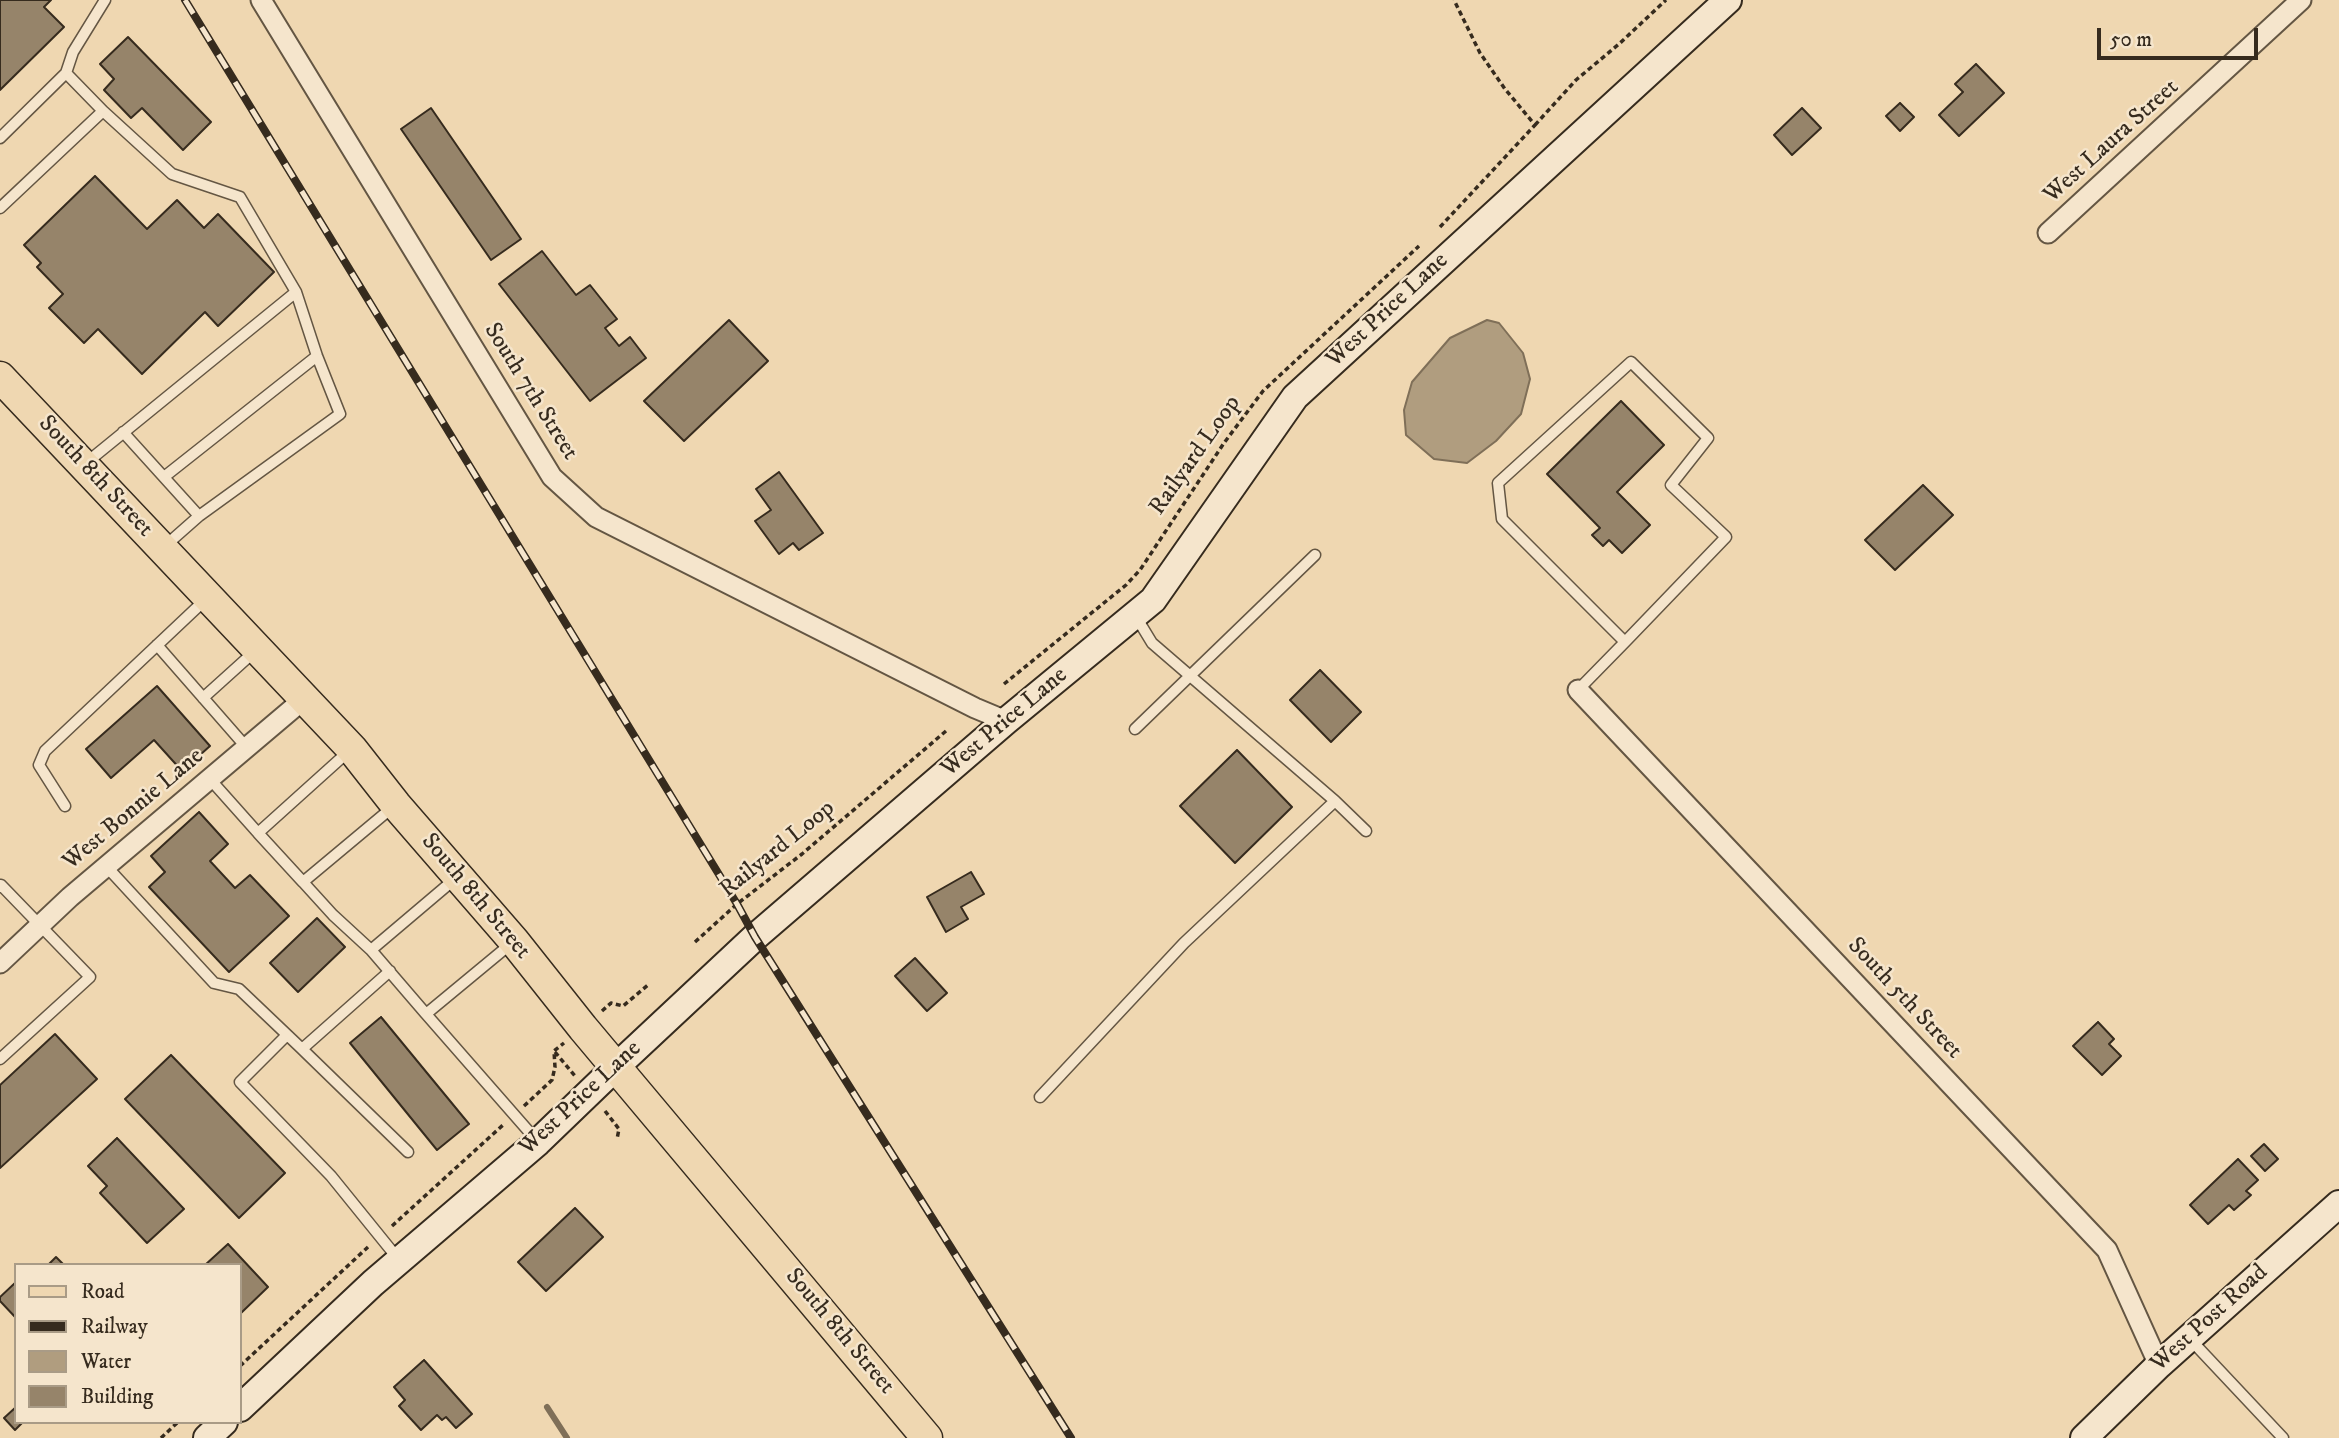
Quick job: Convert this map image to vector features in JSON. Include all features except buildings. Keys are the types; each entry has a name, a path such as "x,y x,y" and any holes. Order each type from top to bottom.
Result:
{"main road":[{"name":"South 8th Street","path":"0,377 352,749 927,1438"}],"street":[{"name":"South 7th Street","path":"261,0 552,478 596,517 975,708 1006,721"},
{"name":"West Price Lane","path":"242,1406 400,1260 538,1142 755,937 1006,721 1153,600 1295,397 1728,0"},
{"name":"West Laura Street","path":"2048,233 2301,0"},
{"name":"South 5th Street","path":"1578,690 2107,1250 2159,1365"},
{"name":"West Bonnie Lane","path":"0,962 106,866 304,699"},
{"name":"West Post Road","path":"2084,1438 2159,1365 2339,1203"},
{"path":"207,1438 222,1424"}],"lane":[{"path":"0,138 66,73 73,52 105,0"},
{"path":"66,73 172,174 240,197 296,292 340,414 199,516 162,549"},
{"path":"0,208 103,111"},
{"path":"83,465 296,292"},
{"path":"164,477 317,355"},
{"path":"1578,690 1625,642 1726,537 1671,485 1708,438 1631,362 1498,483 1502,519 1625,642"},
{"path":"123,432 199,516"},
{"path":"1135,729 1315,555"},
{"path":"65,806 39,765 45,751 208,597"},
{"path":"1135,615 1152,643 1366,831"},
{"path":"158,645 247,748"},
{"path":"203,698 257,649"},
{"path":"258,833 352,749"},
{"path":"209,778 333,915 390,971 538,1142"},
{"path":"1040,1097 1184,943 1335,801"},
{"path":"303,882 396,805"},
{"path":"106,866 214,983 239,989 408,1152"},
{"path":"371,950 458,877"},
{"path":"0,887 90,977 0,1059"},
{"path":"426,1014 514,941"},
{"path":"302,1049 390,971"},
{"path":"287,1035 240,1082 331,1176 400,1260"},
{"path":"2189,1338 2283,1438"}],"path":[{"path":"1454,0 1480,53 1504,89 1535,125"},
{"path":"1440,227 1576,79 1666,0"},
{"name":"Railyard Loop","path":"1004,684 1126,585 1140,570 1224,443 1263,391 1419,246"},
{"name":"Railyard Loop","path":"695,942 946,731"},
{"path":"604,1009 611,1003 623,1006 648,985"},
{"path":"554,1051 559,1047"},
{"path":"554,1051 562,1061"},
{"path":"528,1103 552,1080 554,1051"},
{"path":"617,1139 619,1129"},
{"path":"161,1438 176,1424"}],"water":[{"path":"1487,320 1499,323 1523,353 1530,379 1521,414 1496,441 1467,463 1434,459 1406,435 1404,410 1412,382 1450,338"}],"waterway":[{"path":"547,1407 567,1438"}],"railway":[{"path":"185,0 755,937 1071,1438"}]}
